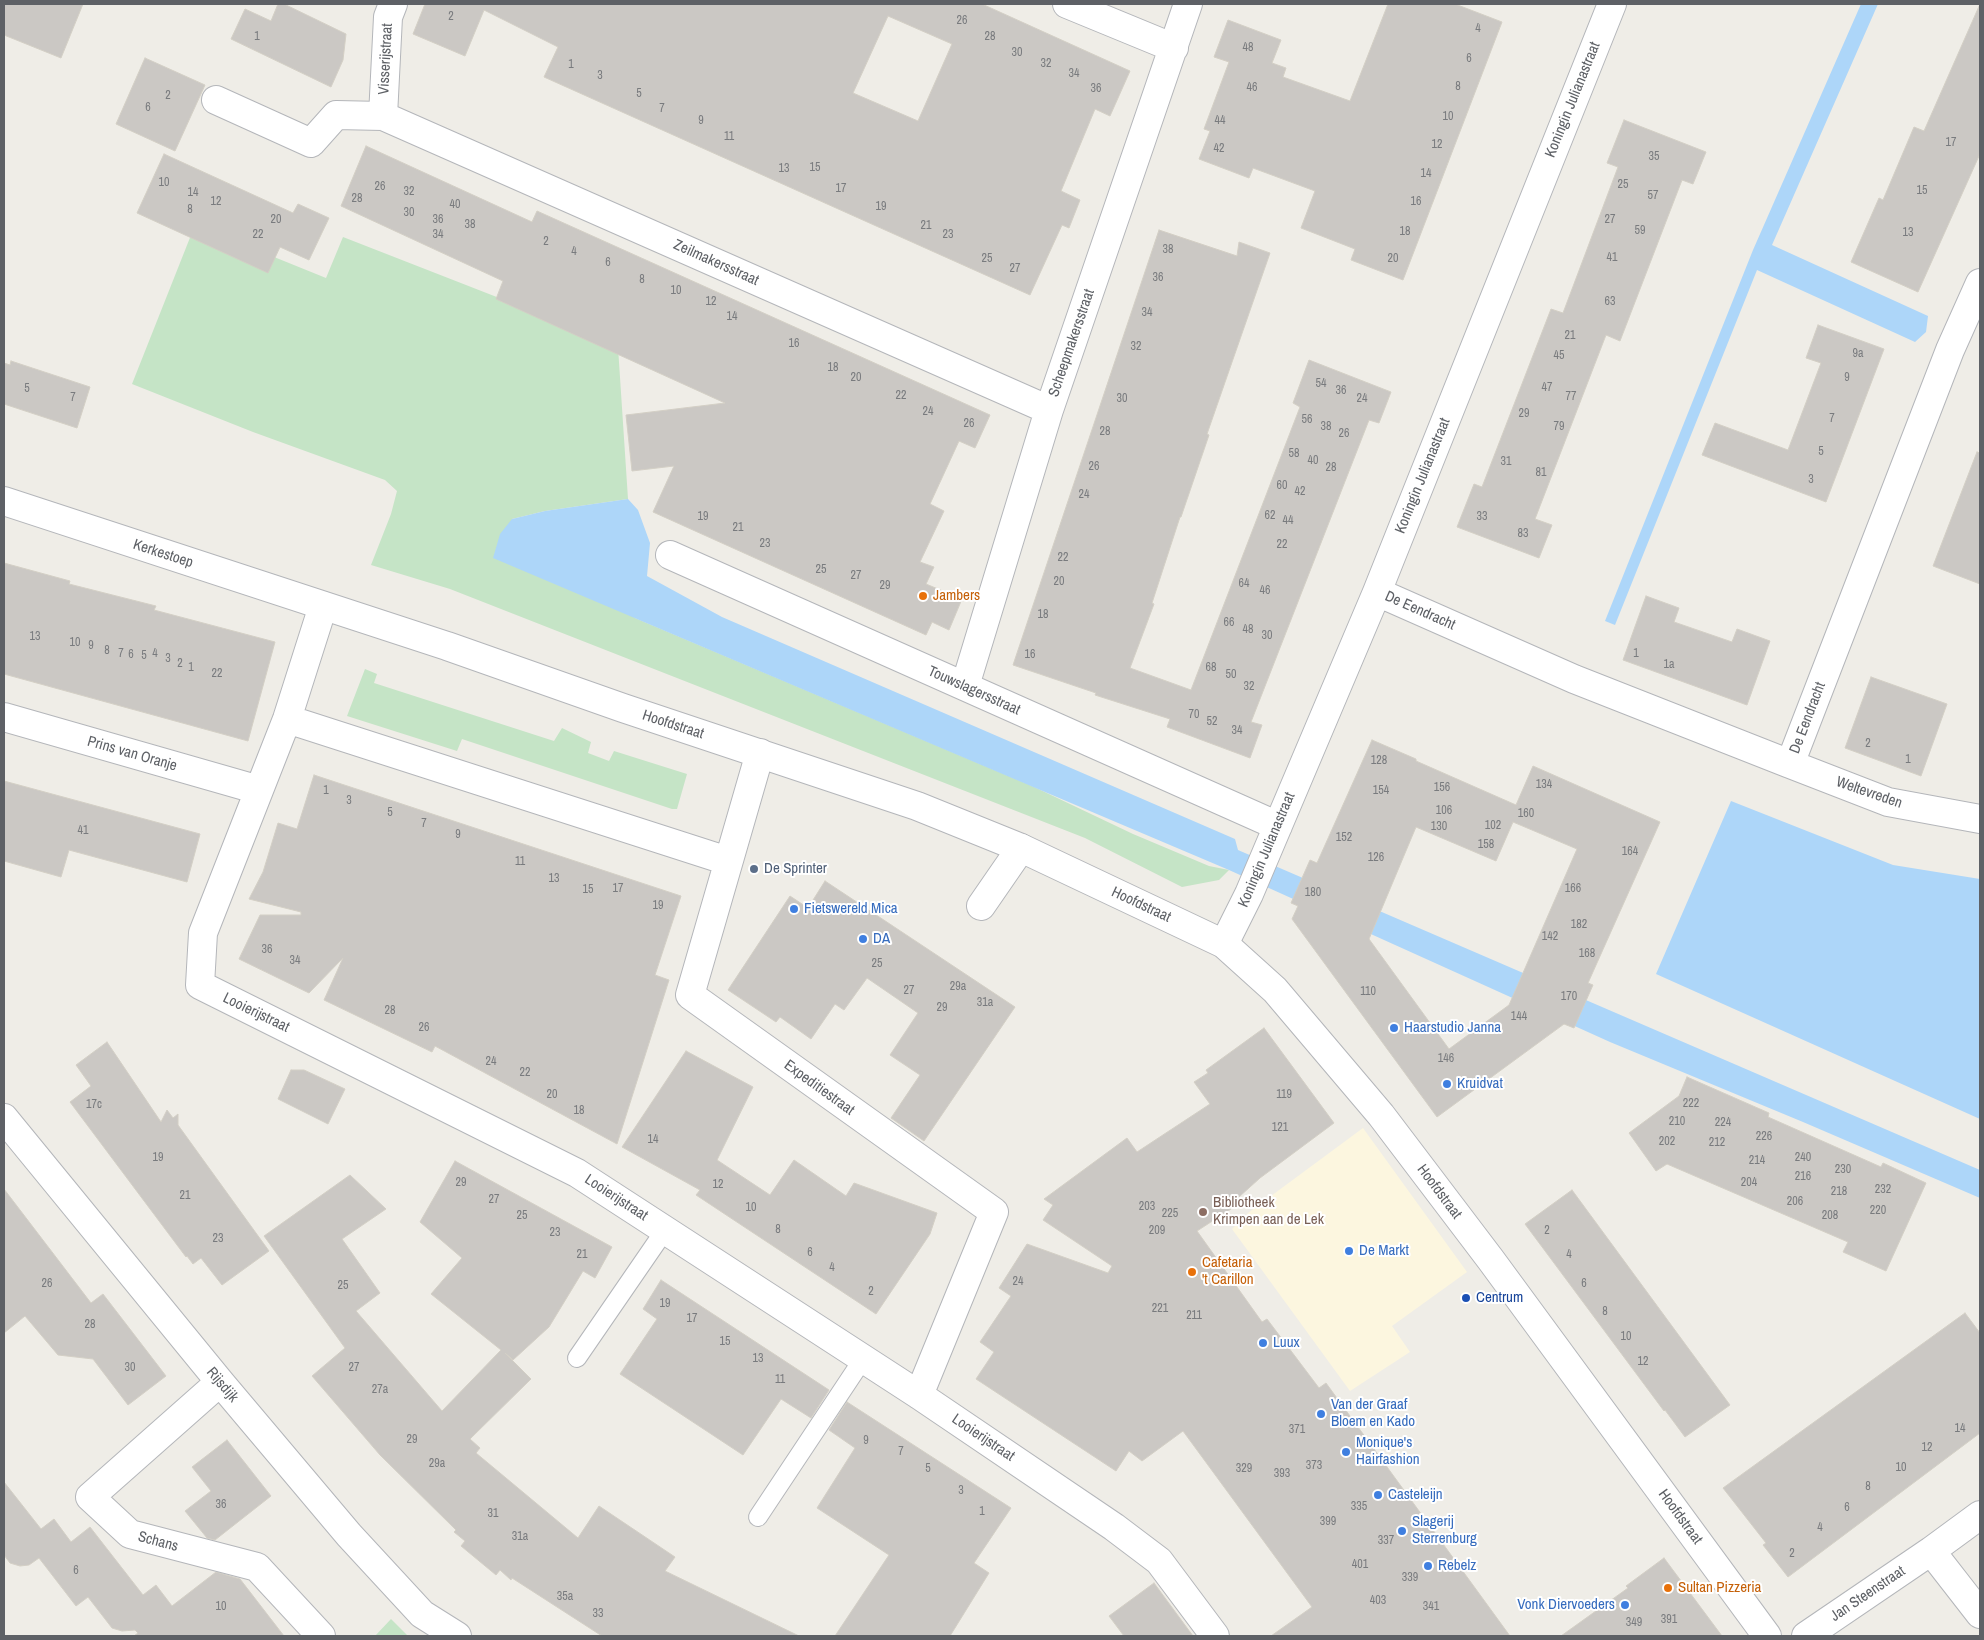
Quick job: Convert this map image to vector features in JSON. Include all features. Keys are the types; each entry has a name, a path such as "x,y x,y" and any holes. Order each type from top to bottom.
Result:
{"street":[{"name":"Visserijstraat","path":"383,116 388,17 393,4"},
{"path":"1067,4 1174,48"},
{"name":"Scheepmakersstraat","path":"965,686 1049,410 1188,4"},
{"name":"Koningin Julianastraat","path":"1224,944 1249,894 1377,592 1612,4"},
{"path":"216,100 311,143 336,115 383,116"},
{"name":"Zeilmakersstraat","path":"383,116 1049,410"},
{"name":"De Eendracht","path":"1377,592 1574,679 1790,764 1950,350 1980,284"},
{"name":"Kerkestoep","path":"4,501 323,606"},
{"name":"Touwslagersstraat","path":"670,555 1278,826"},
{"name":"Looierijstraat","path":"323,606 287,719 203,933 200,986 577,1173 864,1358 1102,1518 1159,1561 1214,1636"},
{"name":"Hoofdstraat","path":"323,606 447,646 623,708 917,806 1021,848 1224,944 1275,990 1381,1115 1491,1260 1767,1636"},
{"name":"Prins van Oranje","path":"4,717 260,790"},
{"path":"287,719 728,861"},
{"name":"Expeditiestraat","path":"760,753 690,995 994,1212 919,1395"},
{"name":"Weltevreden","path":"1790,764 1888,802 1980,819"},
{"path":"981,906 1021,848"},
{"name":"Rijsdijk","path":"4,1118 220,1382 349,1535 422,1614 457,1636"},
{"name":"Schans","path":"220,1382 90,1497 130,1534 257,1567 321,1636"},
{"name":"Jan Steenstraat","path":"1806,1636 1931,1551 1980,1514"},
{"path":"1931,1551 1980,1614"}],"lane":[{"path":"577,1358 665,1230"},
{"path":"758,1517 864,1358"}],"shaded area":[{"name":"De Markt","path":"1363,1128 1467,1272 1392,1326 1410,1352 1350,1391 1232,1229 1248,1213"}],"green space":[{"path":"195,225 326,278 343,237 612,342 618,347 628,499 545,511 512,519 635,618 1030,785 1133,834 1209,866 1229,870 1219,880 1182,887 1085,838 450,589 371,565 391,514 397,491 385,480 253,432 132,384"},
{"path":"365,669 377,674 374,683 554,741 562,728 591,742 588,753 609,761 614,751 687,774 677,809 672,809 462,739 457,751 347,716"},
{"path":"391,1619 408,1636 375,1636"}],"water":[{"path":"1861,4 1878,4 1772,245 1928,316 1926,332 1915,342 1757,270 1615,625 1605,621 1753,250"},
{"path":"628,499 638,510 650,543 647,576 722,617 1235,839 1238,850 1980,1170 1980,1198 1610,1042 1229,870 493,558 500,534 512,519 545,511"},
{"path":"1731,801 1893,865 1980,879 1980,1119 1656,974"}],"building":[{"path":"4,4 83,4 61,58 4,35"},
{"path":"278,4 284,4 346,34 343,60 331,87 231,39 245,9 271,21"},
{"path":"425,4 982,4 1130,71 1110,116 1095,109 1061,191 1080,200 1069,228 1062,225 1030,295 544,77 558,47 484,10 465,56 413,34","holes":["888,16 952,44 918,121 853,93"]},
{"path":"1388,4 1455,4 1502,22 1403,280 1351,260 1355,249 1301,228 1315,191 1253,168 1249,178 1199,159 1210,131 1204,129 1229,62 1214,57 1228,20 1281,40 1272,63 1286,68 1283,77 1350,101"},
{"path":"1980,4 1979,156 1918,292 1851,262 1879,198 1883,200 1914,127 1924,131"},
{"path":"145,58 205,85 175,151 116,124"},
{"path":"1624,120 1706,152 1693,184 1682,180 1620,341 1606,335 1535,519 1552,525 1539,558 1457,527 1474,484 1482,487 1551,309 1563,313 1618,167 1607,163"},
{"path":"366,146 532,222 537,211 990,415 975,448 959,441 930,504 944,511 920,562 934,567 926,584 962,599 949,630 932,622 926,635 653,512 674,466 632,471 626,415 725,403 496,299 503,281 341,206"},
{"path":"164,154 293,213 298,204 329,218 309,260 280,247 268,273 137,213"},
{"path":"1159,230 1237,256 1239,242 1270,253 1207,434 1209,435 1152,603 1154,604 1130,668 1191,690 1300,407 1293,403 1309,360 1391,392 1379,423 1369,420 1251,722 1262,725 1250,758 1167,727 1170,719 1095,695 1096,693 1013,665"},
{"path":"1818,325 1884,349 1826,502 1702,455 1715,423 1788,450 1821,363 1806,358"},
{"path":"11,361 90,387 77,428 4,404 4,363 10,365"},
{"path":"1977,452 1980,453 1980,584 1933,566"},
{"path":"4,563 70,581 69,584 156,606 154,610 275,642 248,741 4,674"},
{"path":"1646,596 1679,608 1674,622 1732,642 1737,629 1770,641 1747,705 1623,660"},
{"path":"1871,677 1947,704 1921,776 1845,748"},
{"path":"1372,740 1516,805 1533,766 1660,822 1588,983 1593,985 1574,1028 1564,1024 1437,1117 1292,919 1298,906 1291,903 1310,860 1317,863","holes":["1513,822 1577,849 1509,1005 1449,1049 1369,939 1416,827 1496,861"]},
{"path":"314,775 681,896 655,975 669,980 617,1144 435,1046 432,1052 324,1000 343,958 309,993 239,959 260,915 301,915 301,912 249,899 263,872 278,823 297,829"},
{"path":"4,781 200,834 187,882 69,850 61,877 4,861"},
{"path":"825,881 1015,1007 924,1141 891,1118 920,1075 890,1055 918,1013 867,978 844,1010 835,1004 811,1039 780,1017 776,1022 728,990 790,896 808,908"},
{"path":"1264,1028 1334,1123 1260,1178 1229,1206 1231,1209 1197,1231 1262,1322 1267,1319 1319,1388 1326,1383 1510,1636 1271,1636 1312,1607 1183,1431 1142,1461 1129,1451 1116,1471 976,1379 994,1352 980,1342 1011,1296 999,1288 1027,1244 1108,1273 1112,1266 1043,1220 1053,1205 1044,1199 1127,1138 1137,1152 1210,1104 1194,1082 1208,1073 1206,1070"},
{"path":"107,1042 161,1122 167,1110 173,1118 178,1114 178,1125 269,1251 222,1285 201,1258 193,1264 186,1257 70,1102 91,1086 76,1065"},
{"path":"686,1051 753,1087 717,1160 770,1195 794,1160 846,1196 854,1183 937,1213 930,1234 876,1314 696,1195 700,1190 622,1147"},
{"path":"291,1070 304,1070 345,1089 328,1124 278,1099"},
{"path":"1687,1077 1769,1113 1768,1117 1881,1167 1883,1163 1926,1183 1886,1271 1843,1252 1848,1242 1667,1164 1656,1171 1629,1133 1679,1096"},
{"path":"455,1161 612,1247 595,1278 583,1271 549,1327 513,1360 505,1353 531,1379 470,1439 480,1448 476,1453 578,1538 599,1506 675,1557 665,1571 799,1636 602,1636 512,1578 511,1580 500,1570 496,1575 461,1546 465,1541 454,1532 456,1530 380,1455 312,1376 345,1348 264,1236 350,1175 386,1209 342,1239 380,1293 356,1311 442,1411 501,1350 431,1294 462,1258 420,1222"},
{"path":"4,1189 91,1303 103,1294 166,1376 128,1405 93,1359 58,1355 25,1316 4,1333"},
{"path":"1572,1190 1730,1405 1685,1437 1525,1224"},
{"path":"661,1280 829,1390 811,1418 781,1399 743,1455 620,1374 657,1319 643,1309"},
{"path":"1965,1313 1980,1333 1980,1433 1788,1577 1763,1545 1766,1543 1723,1488"},
{"path":"847,1402 1011,1508 974,1563 989,1573 950,1636 835,1636 889,1555 817,1508 855,1448 829,1430"},
{"path":"227,1440 271,1496 215,1540 207,1538 185,1511 211,1491 192,1467"},
{"path":"4,1482 41,1529 54,1519 71,1542 90,1527 143,1595 156,1585 172,1606 216,1572 240,1579 284,1636 134,1636 138,1633 135,1630 122,1631 112,1628 88,1597 76,1606 39,1558 29,1565 20,1566 10,1563 4,1555"},
{"path":"1664,1558 1722,1636 1561,1636 1628,1588 1626,1586"},
{"path":"1154,1583 1193,1636 1124,1636 1109,1616"}],"place":[{"name":"Jambers","path":"923,596"},
{"name":"De Sprinter","path":"754,869"},
{"name":"Fietswereld Mica","path":"794,909"},
{"name":"DA","path":"863,939"},
{"name":"Haarstudio Janna","path":"1394,1028"},
{"name":"Kruidvat","path":"1447,1084"},
{"name":"Bibliotheek Krimpen aan de Lek","path":"1203,1212"},
{"name":"De Markt","path":"1349,1251"},
{"name":"Cafetaria 't Carillon","path":"1192,1272"},
{"name":"Centrum","path":"1466,1298"},
{"name":"Luux","path":"1263,1343"},
{"name":"Van der Graaf Bloem en Kado","path":"1321,1414"},
{"name":"Monique's Hairfashion","path":"1346,1452"},
{"name":"Casteleijn","path":"1378,1495"},
{"name":"Slagerij Sterrenburg","path":"1402,1531"},
{"name":"Rebelz","path":"1428,1566"},
{"name":"Sultan Pizzeria","path":"1668,1588"},
{"name":"Vonk Diervoeders","path":"1625,1605"}]}
